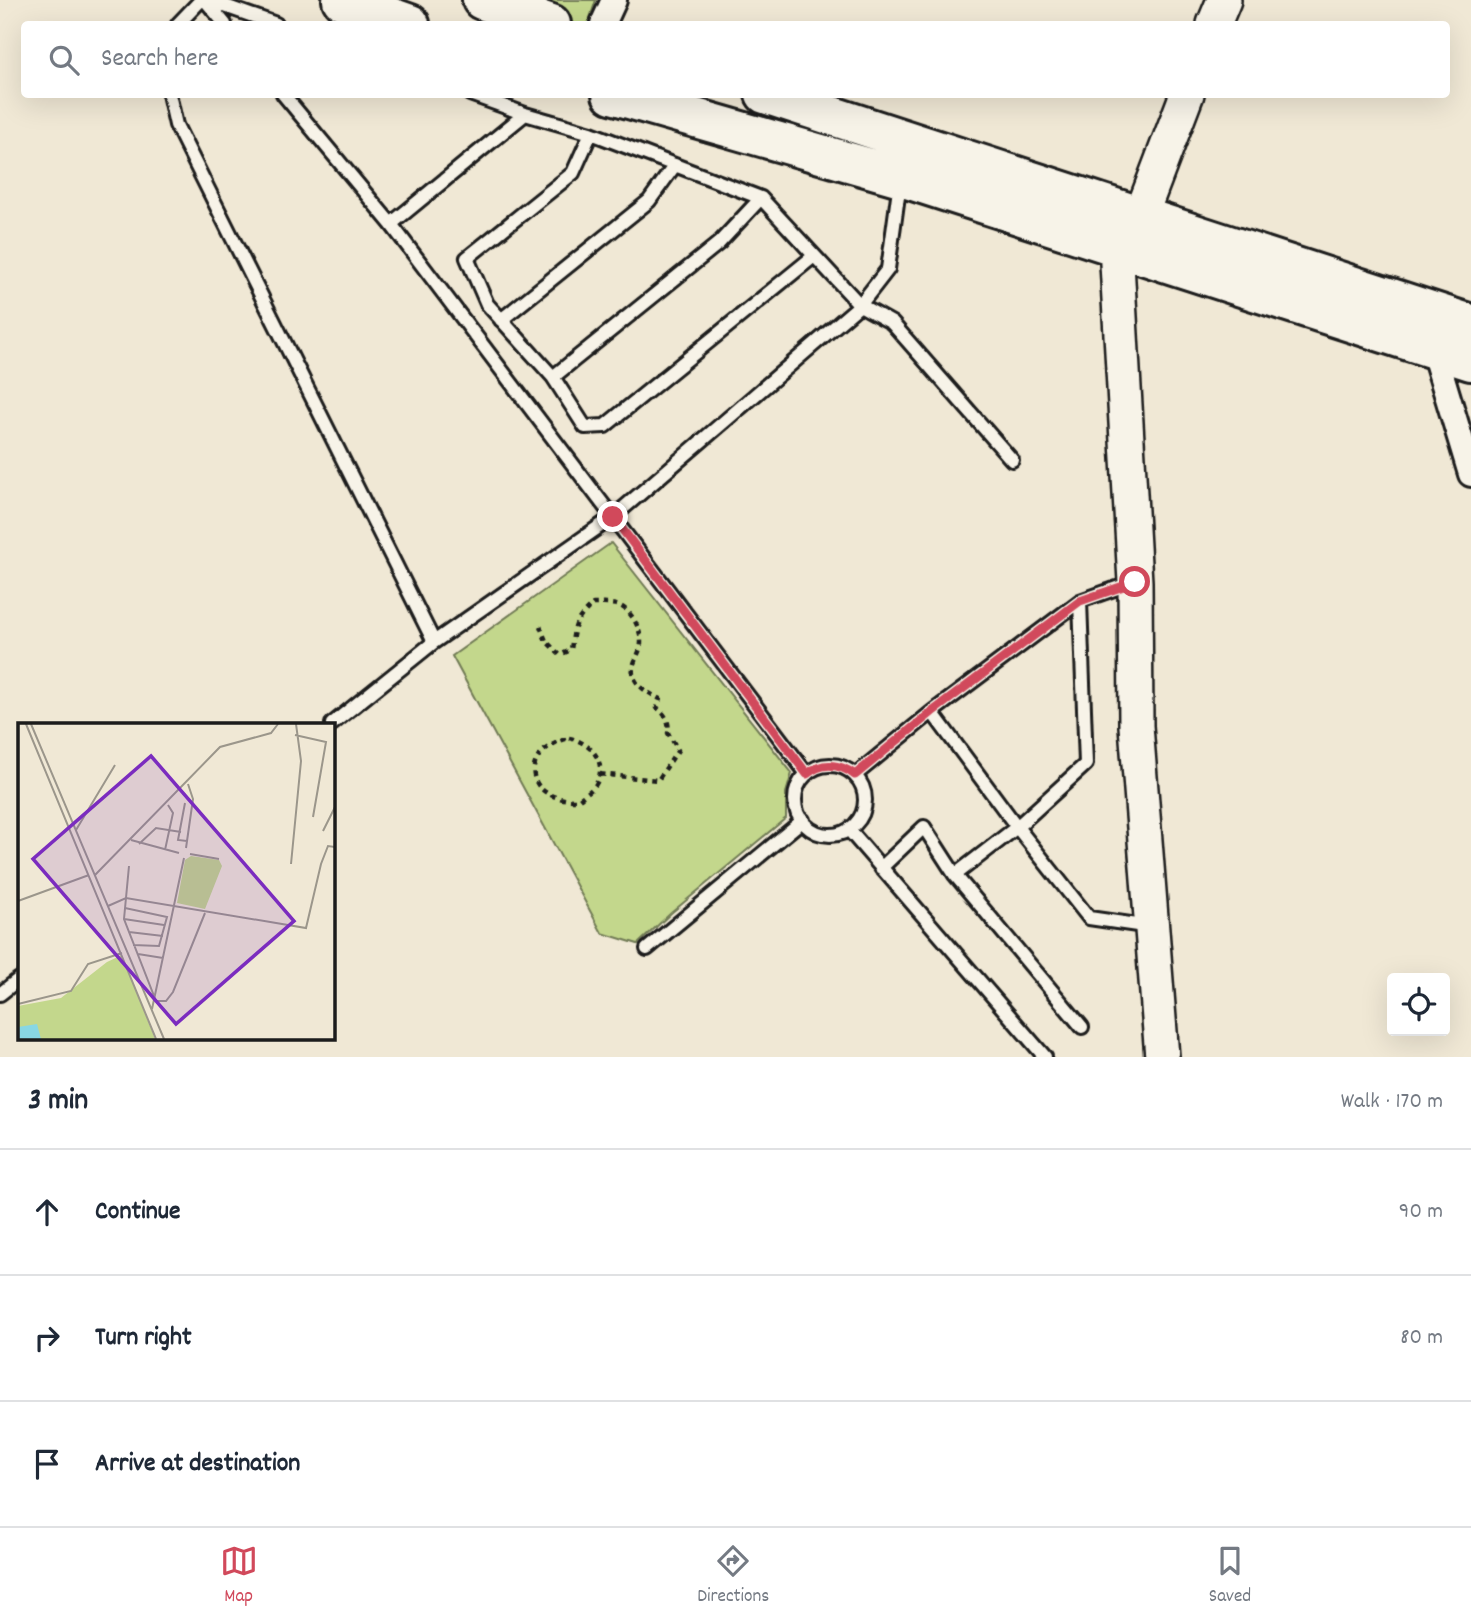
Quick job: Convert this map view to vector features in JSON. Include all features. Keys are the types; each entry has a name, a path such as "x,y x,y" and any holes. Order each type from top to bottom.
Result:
{"highway":[{"path":"342,0 402,21"},
{"path":"482,0 542,21"},
{"path":"626,98 901,177 1471,360"},
{"path":"777,98 1471,324"}],"main road":[{"path":"1215,21 1224,0"},
{"path":"1141,215 1186,98"},
{"path":"1116,246 1135,582 1136,726 1162,1057"}],"street":[{"path":"604,21 614,0"},
{"path":"1433,348 1471,474"}],"lane":[{"path":"181,21 204,0"},
{"path":"204,0 222,21"},
{"path":"204,0 267,21"},
{"path":"170,98 176,125 434,642"},
{"path":"286,98 391,224 807,774"},
{"path":"481,98 591,133 761,198 860,305 892,323 1013,460"},
{"path":"391,224 525,114"},
{"path":"591,133 573,173 467,258 487,304 553,377 584,427 605,426 814,256"},
{"path":"501,320 649,201 675,165"},
{"path":"333,723 434,642 613,517 860,305 888,269 901,177"},
{"path":"553,377 719,243 761,198"},
{"path":"855,775 932,712 1080,601 1135,582"},
{"path":"955,875 1017,827 1086,764 1080,601"},
{"path":"932,712 1017,827 1089,918 1152,927"},
{"path":"836,765 855,775 863,786 866,799 858,821 849,830 838,834 825,834 814,831 803,820 795,801 797,789 807,774 824,766 836,765"},
{"path":"647,949 803,820"},
{"path":"881,867 924,827 955,875 1082,1027"},
{"path":"849,830 1045,1057"},
{"path":"0,995 18,980"}],"path":[{"path":"540,626 546,641 560,655 570,650 574,625 580,615 593,604 620,606 630,613 638,627 641,643 633,665 633,676 638,685 660,699 657,708 667,719 670,726 668,733 678,750 658,779 599,774"},
{"path":"569,738 583,741 592,749 599,760 599,774 595,785 579,800 552,797 541,790 534,778 535,765 542,750 554,742 569,738"}],"green space":[{"path":"504,0 596,0 589,21 566,21"},
{"path":"611,543 792,773 786,793 786,818 671,913 638,944 602,933 452,656"}],"route":[{"path":"613,517 807,774 824,766 836,765 855,775 932,712 1080,601 1135,582"}]}
